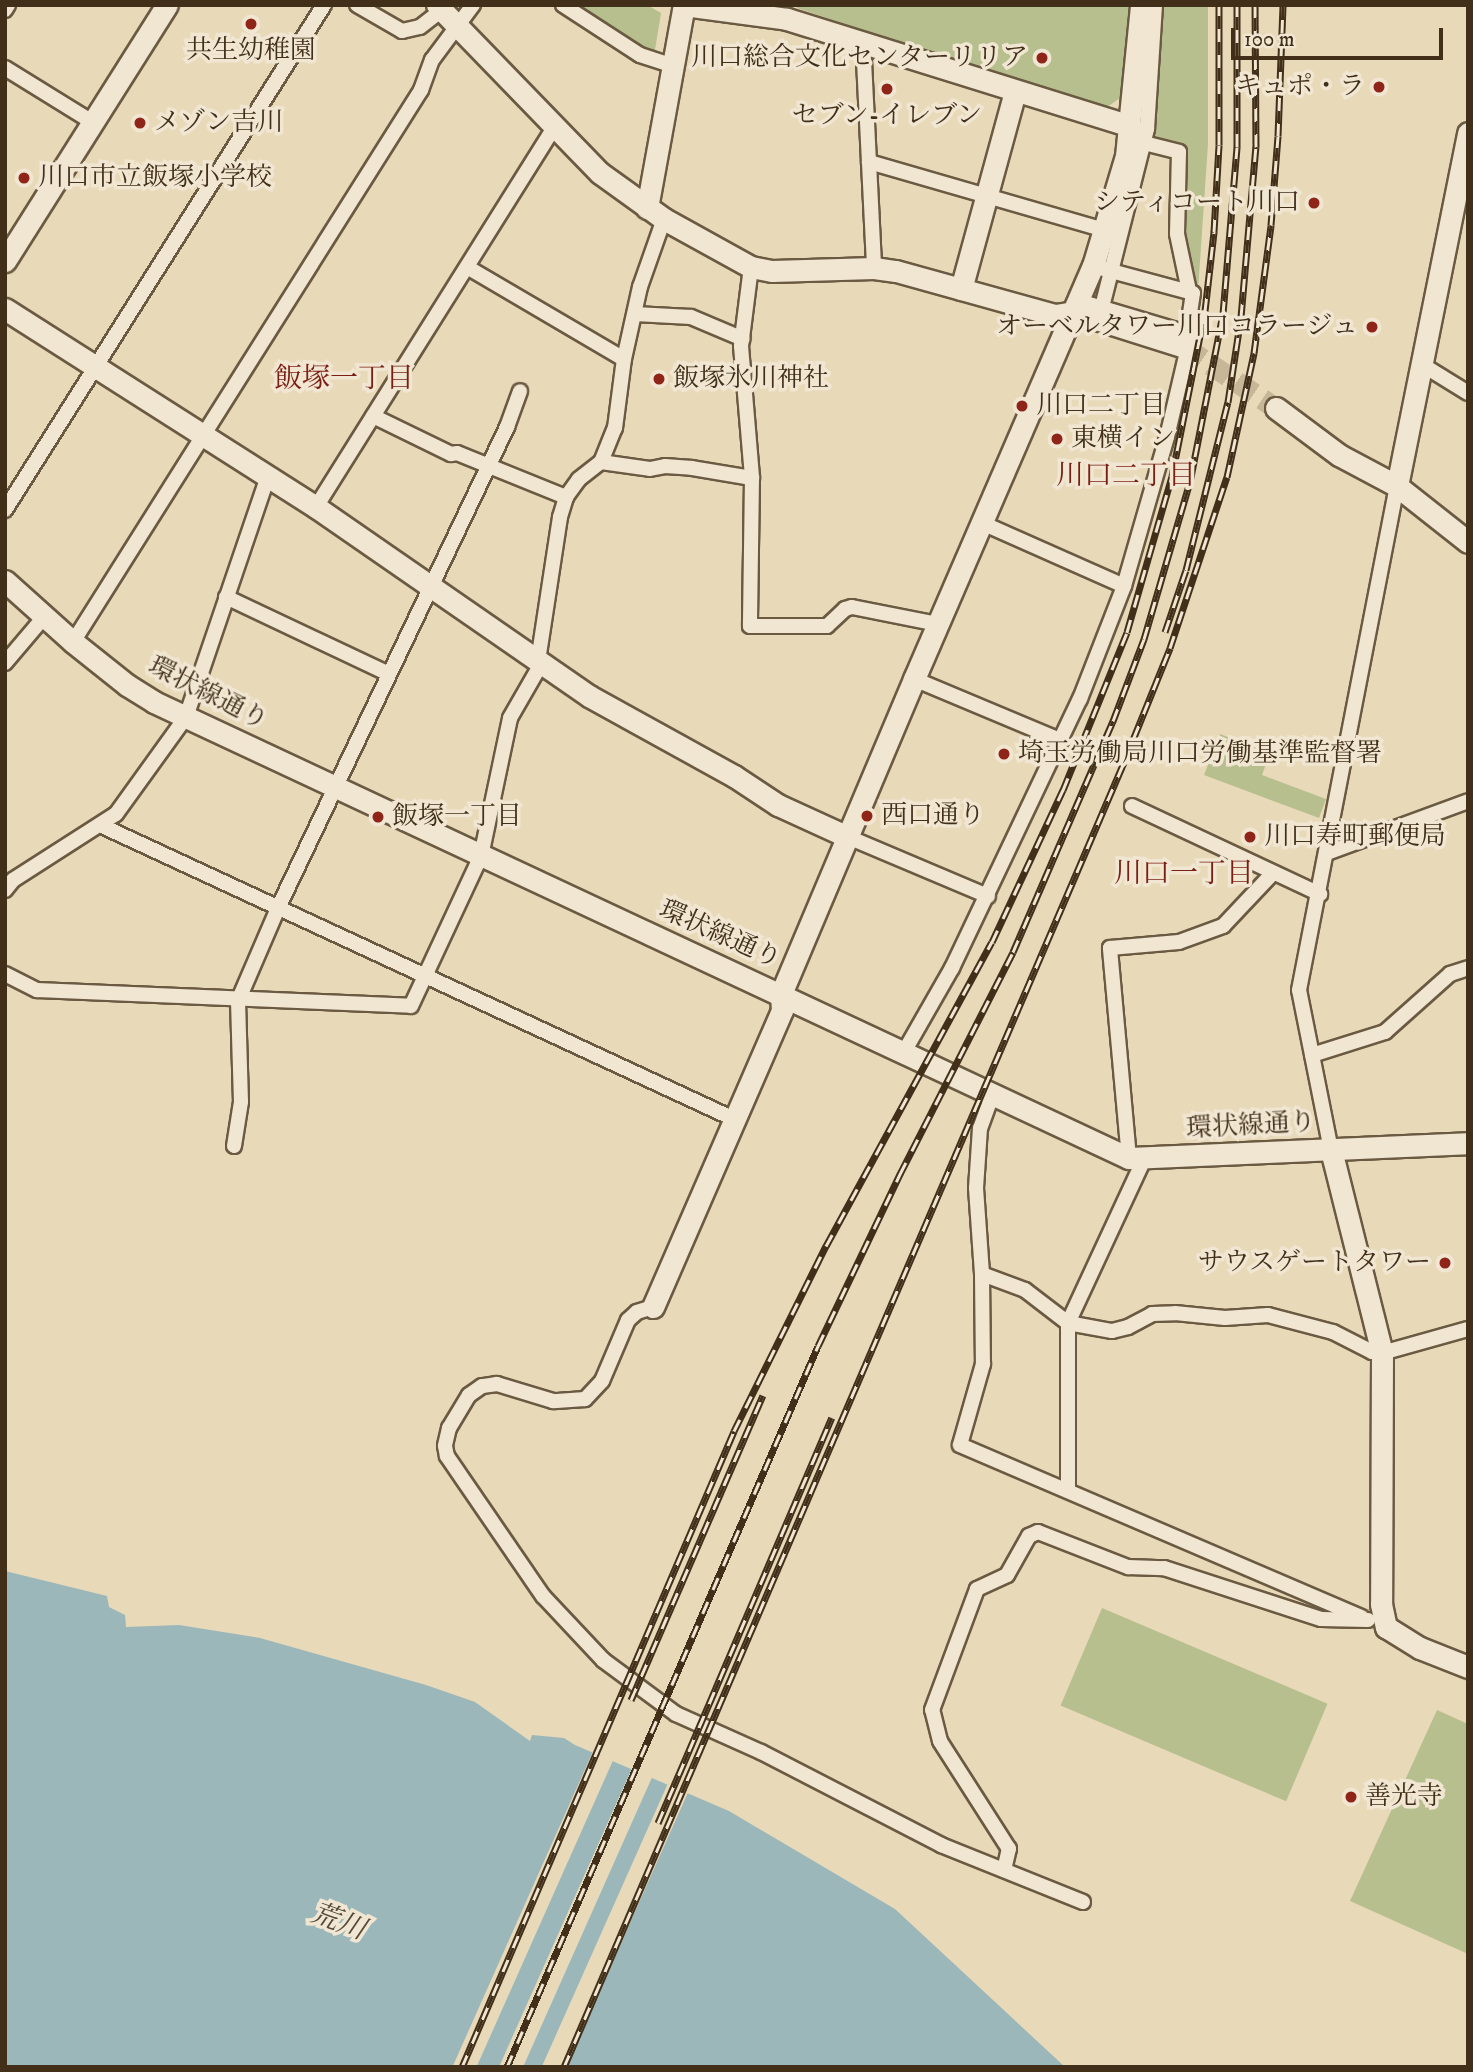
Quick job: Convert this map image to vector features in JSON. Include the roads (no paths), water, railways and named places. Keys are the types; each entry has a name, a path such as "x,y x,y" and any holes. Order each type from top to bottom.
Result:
{"street":[{"path":"5,10 8,5"},
{"path":"5,261 167,5"},
{"path":"5,510 324,5"},
{"path":"357,5 402,31 420,27 440,8 600,173 655,214 751,267 772,271 874,268 1055,315 1102,307 1185,346"},
{"path":"73,642 422,90 432,60 473,5"},
{"path":"563,5 640,55 673,66"},
{"path":"5,974 37,990 238,1001 411,1006 481,856 510,718 540,662 566,497 579,480 601,462 615,428 624,359 655,214 673,66 684,5 787,19 863,40 1015,91 1131,126 1144,143 1179,152 1177,234 1189,291"},
{"path":"1102,307 1104,230 1121,178 1131,126 1141,5"},
{"path":"1083,1902 941,1845 761,1752 676,1714 621,1676 584,1642 544,1596 447,1456 445,1446 449,1428 474,1390 497,1384 553,1401 584,1399 597,1389 628,1320 637,1312 653,1307 782,1010 781,994 914,679 1075,311 1102,269 1144,143 1155,5"},
{"path":"863,40 874,268"},
{"path":"5,68 94,123"},
{"path":"961,289 1015,91"},
{"path":"316,507 554,128"},
{"path":"1377,1624 1381,1604 1382,1353 1331,1150 1299,990 1320,894 1396,486 1465,161 1468,133"},
{"path":"869,162 1104,230"},
{"path":"467,267 624,359"},
{"path":"751,267 743,339 752,478 750,626 827,626 845,609 852,607 938,624"},
{"path":"904,1052 952,968 1062,741 1124,586 1164,450 1194,293 1102,269"},
{"path":"5,309 316,507 589,696 734,776 778,805 988,896"},
{"path":"1075,311 1185,346"},
{"path":"635,314 691,317 743,339"},
{"path":"1421,363 1468,393"},
{"path":"234,1146 241,1102 238,1001 278,908 507,427 520,391"},
{"path":"1276,408 1339,455 1396,486 1468,542"},
{"path":"373,415 451,454 457,453 486,467 566,497"},
{"path":"601,462 650,470 666,466 692,468 752,478"},
{"path":"8,881 116,814 186,717 268,476"},
{"path":"982,523 1124,586"},
{"name":"環状線通り","path":"5,581 73,642 127,685 186,717 1137,1158 1468,1143"},
{"path":"226,597 389,674"},
{"path":"5,663 44,617"},
{"path":"914,679 1062,741"},
{"path":"1327,853 1468,801"},
{"path":"1132,806 1320,894"},
{"path":"100,825 734,1119"},
{"path":"1068,1488 1068,1323 1137,1158 1110,947 1179,942 1223,926 1273,873"},
{"path":"1312,1055 1385,1032 1450,974 1468,968"},
{"path":"993,1093 980,1128 975,1188 982,1273 983,1364 960,1445 1068,1488 1377,1624 1420,1648 1468,1667"},
{"path":"982,1273 1025,1290 1068,1323 1112,1331 1128,1327 1152,1314 1225,1318 1268,1315 1333,1332 1372,1352 1382,1353 1468,1329"},
{"path":"1004,1870 1009,1849 940,1741 932,1710 977,1589 1007,1575 1029,1536 1038,1532 1128,1567 1164,1568 1321,1619 1377,1624"}],"water":[{"name":"荒川","path":"5,1571 107,1596 109,1607 125,1615 126,1627 179,1625 260,1638 426,1685 475,1702 530,1741 532,1735 564,1738 729,1811 895,1909 1065,2067 5,2067"}],"tunnel":[{"path":"1185,347 1276,408"}],"railway":[{"path":"462,2067 734,1431 826,1246 992,942 1063,790 1127,632 1172,476 1205,311 1214,232 1219,145 1219,5"},
{"path":"507,2067 818,1346 900,1174 1013,952 1113,721 1144,639 1190,482 1223,314 1237,147 1237,5"},
{"path":"1165,632 1186,570 1228,402 1241,317 1256,147 1255,5"},
{"path":"564,2067 1124,762 1170,648 1227,477 1254,353 1271,225 1278,136 1283,5"},
{"path":"631,1700 763,1395"},
{"path":"658,1823 832,1418"}],"place":[{"name":"共生幼稚園","path":"251,24"},
{"name":"川口総合文化センターリリア","path":"1042,58"},
{"name":"キュポ・ラ","path":"1379,87"},
{"name":"セブン-イレブン","path":"887,89"},
{"name":"メゾン吉川","path":"140,123"},
{"name":"川口市立飯塚小学校","path":"24,178"},
{"name":"シティコート川口","path":"1314,203"},
{"name":"オーベルタワー川口コラージュ","path":"1372,327"},
{"name":"飯塚氷川神社","path":"659,379"},
{"name":"川口二丁目","path":"1022,406"},
{"name":"東横イン","path":"1057,439"},
{"name":"埼玉労働局川口労働基準監督署","path":"1004,754"},
{"name":"西口通り","path":"867,816"},
{"name":"飯塚一丁目","path":"378,817"},
{"name":"川口寿町郵便局","path":"1250,837"},
{"name":"サウスゲートタワー","path":"1445,1263"},
{"name":"善光寺","path":"1351,1797"}],"district":[{"name":"飯塚一丁目","path":"344,379"},
{"name":"川口二丁目","path":"1126,476"},
{"name":"川口一丁目","path":"1184,874"}]}
